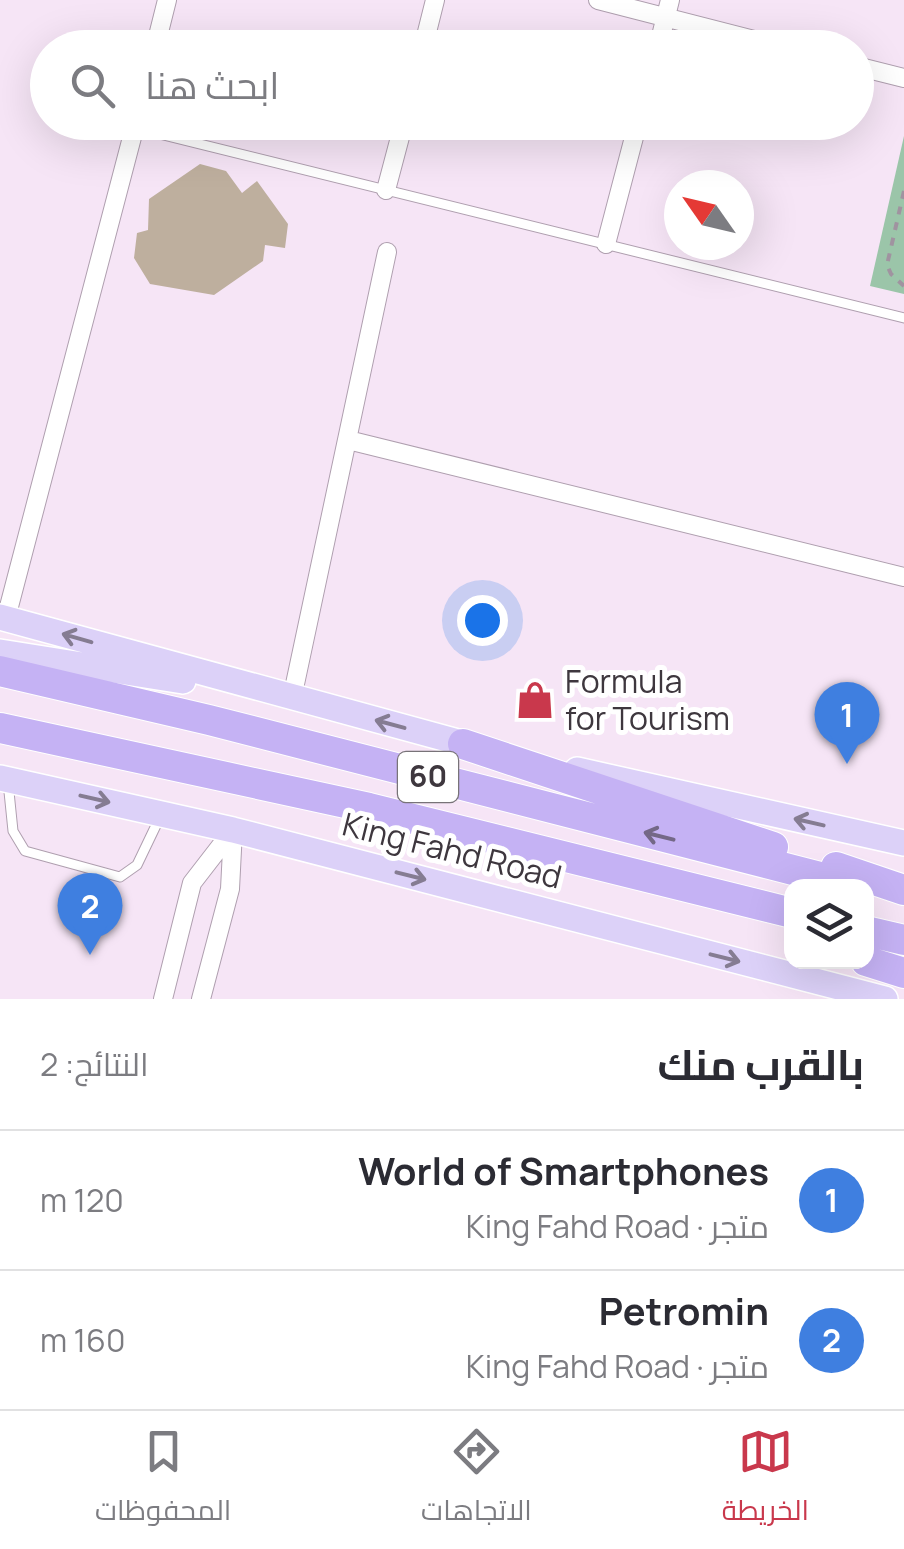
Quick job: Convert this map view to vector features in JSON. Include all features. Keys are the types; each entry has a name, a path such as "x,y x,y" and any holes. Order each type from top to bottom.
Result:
{"highway":[{"name":"King Fahd Road","path":"0,671 228,725 828,879"},
{"name":"King Fahd Road","path":"0,728 369,808 784,910"},
{"path":"464,744 904,890"},
{"path":"674,884 784,929"},
{"path":"874,892 904,899"},
{"path":"874,933 904,940"},
{"path":"874,963 904,973"}],"main road":[{"path":"3,617 464,744 904,843"},
{"path":"0,652 292,698"},
{"name":"King Fahd Road","path":"4,779 233,830 885,999"}],"street":[{"path":"160,30 167,0"},
{"path":"428,30 435,0"},
{"path":"598,0 668,9 731,30"},
{"path":"874,70 904,78"},
{"path":"3,617 131,140"},
{"path":"386,190 399,140"},
{"path":"606,244 633,140"},
{"path":"292,698 387,252"},
{"path":"348,440 904,577"},
{"path":"162,999 192,883 233,830"},
{"path":"202,999 230,888 233,830"}],"lane":[{"path":"193,140 904,318"},
{"path":"4,779 12,831 25,850 120,876 137,864 161,814"}],"path":[{"path":"904,191 887,265 890,274 904,286"}],"green space":[{"path":"904,136 904,294 870,286"}],"building":[{"path":"200,164 226,171 242,193 257,181 288,224 285,248 265,245 263,261 214,295 150,284 134,258 137,233 148,230 149,199"}],"place":[{"name":"Formula for Tourism","path":"535,700"},
{"name":"World of Smartphones","path":"847,764"},
{"name":"Petromin","path":"90,955"}]}
